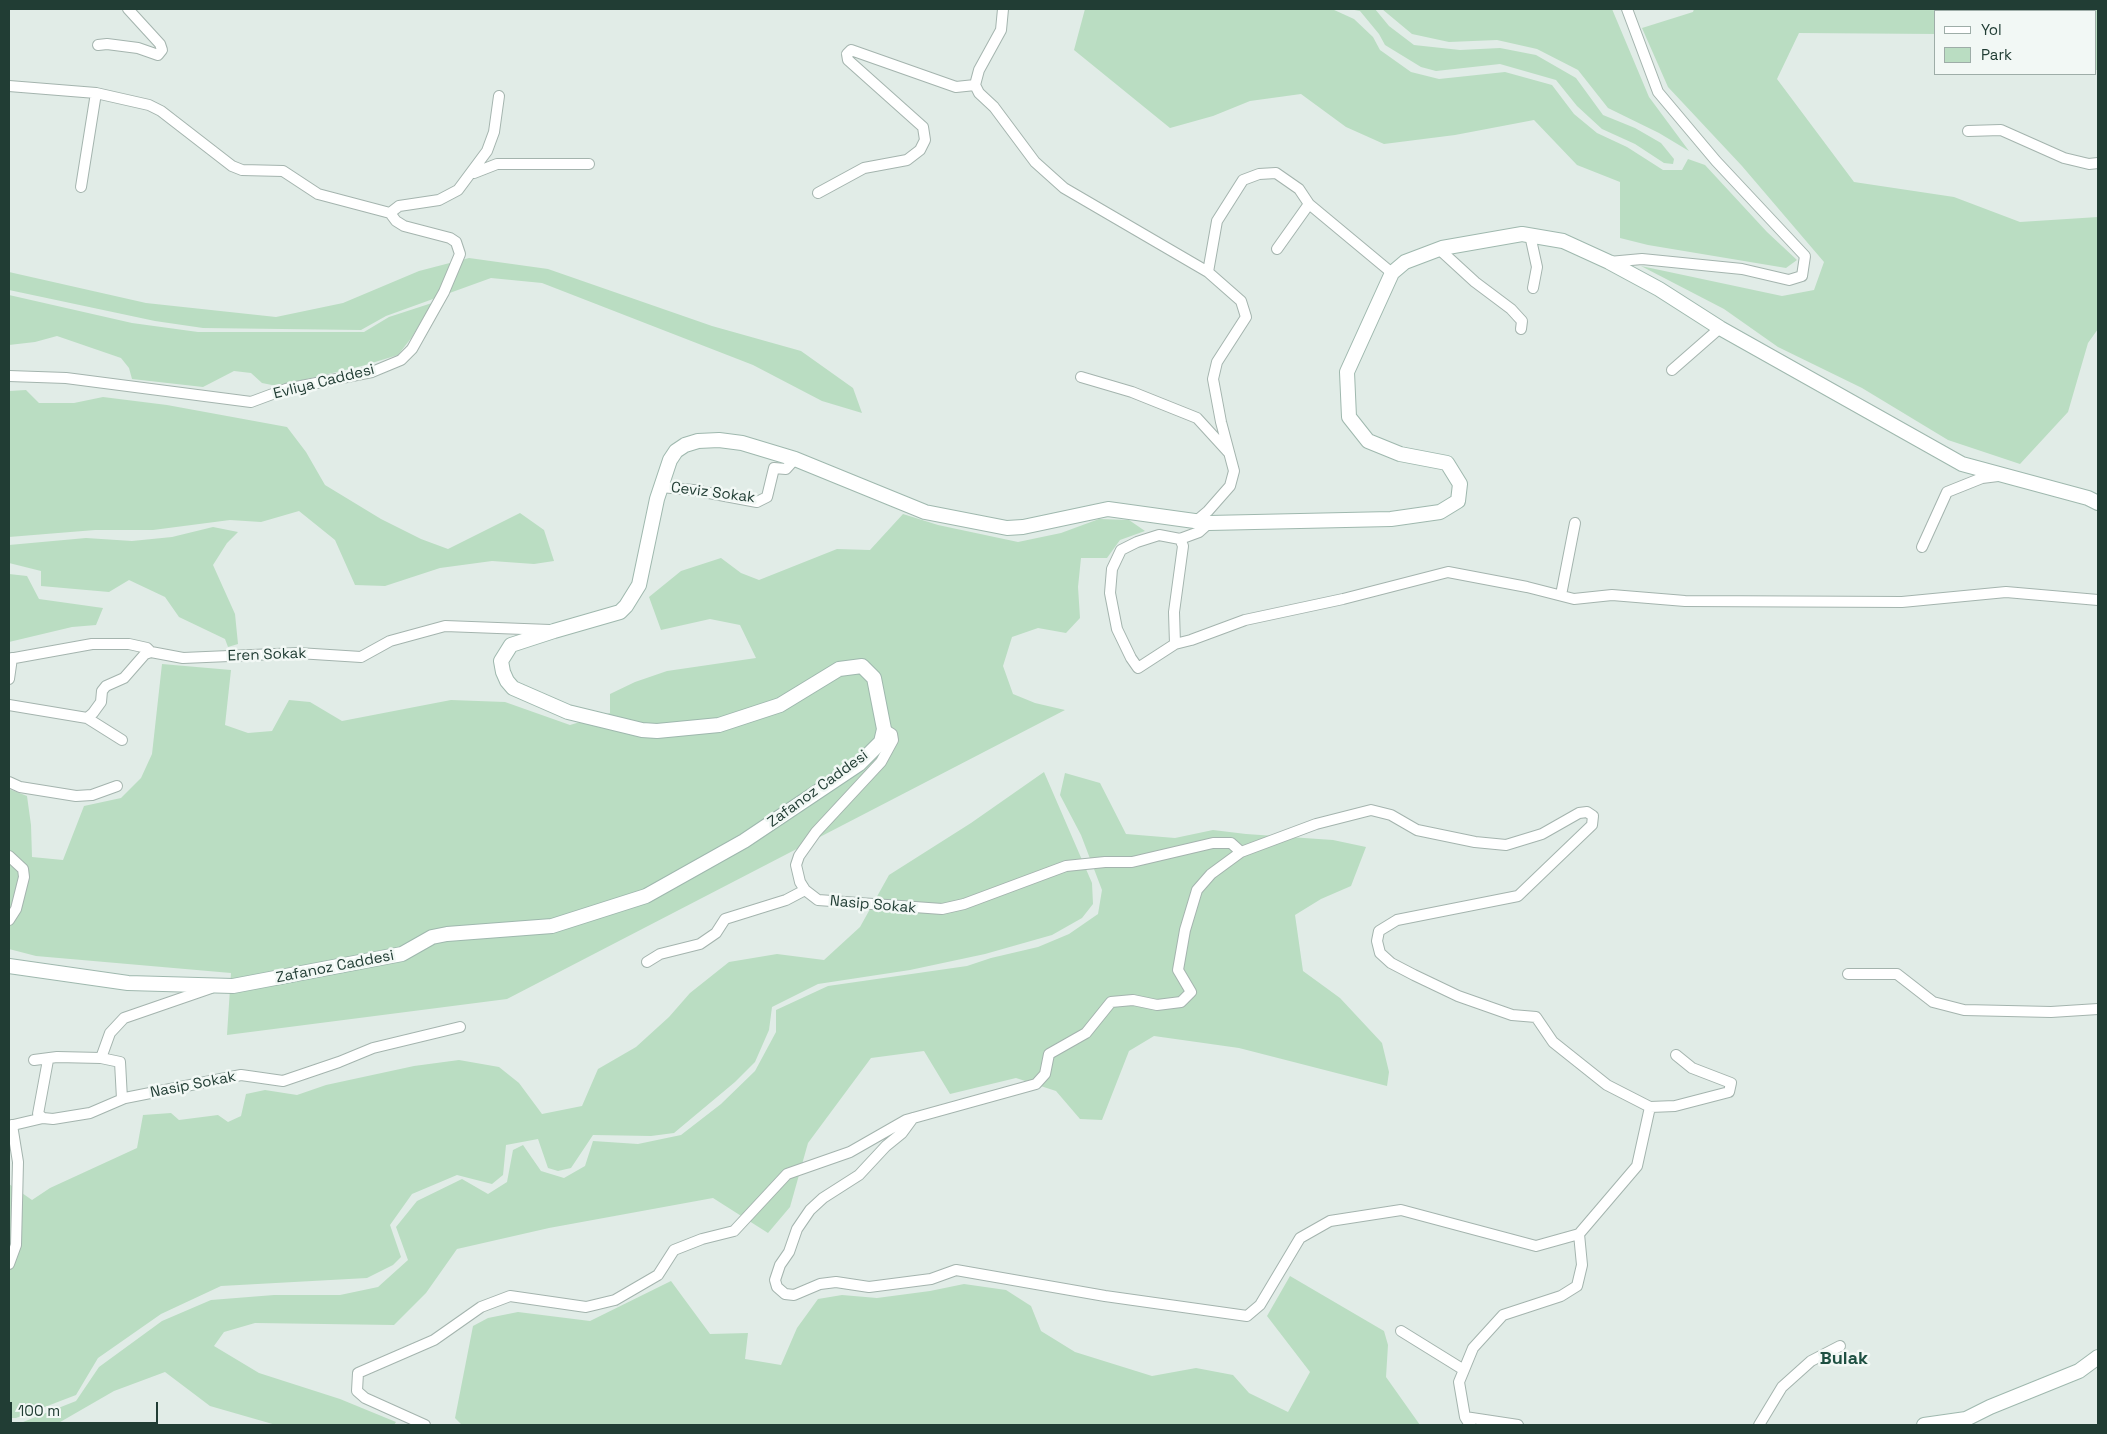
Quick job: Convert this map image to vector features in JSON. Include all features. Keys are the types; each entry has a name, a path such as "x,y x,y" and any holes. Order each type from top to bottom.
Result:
{"street":[{"path":"98,46 107,44 138,48 158,55 162,50 160,44 128,9"},
{"path":"1003,9 1001,30 979,70 975,85 979,93 994,107 1035,162 1064,188 1208,272 1242,301 1246,317 1217,362 1213,379 1221,422 1234,471 1230,486 1208,511 1199,532 1180,538 1159,536 1137,542 1121,550 1112,569 1110,592 1117,629 1138,668 1175,644 1246,620 1343,599 1448,572 1574,599 1612,595 1685,601 1902,602 2006,592 2098,600"},
{"path":"1609,262 1642,259 1724,267 1789,280 1802,276 1805,256 1716,161 1658,92 1626,9"},
{"path":"818,193 864,168 907,160 920,150 925,140 923,127 848,60 847,54 851,50 956,87 975,85"},
{"path":"9,86 96,93 149,105 161,111 232,166 242,170 283,171 318,194 390,213 399,206 449,196 458,190 487,151 494,132 499,96"},
{"path":"81,187 96,93"},
{"path":"1968,131 2001,130 2064,158 2089,164 2098,163"},
{"path":"471,174 497,164 589,164"},
{"path":"1208,272 1217,222 1243,180 1259,174 1276,172 1299,189 1310,204 1392,273"},
{"path":"1277,249 1310,204"},
{"name":"Evliya Caddesi","path":"9,376 66,378 251,402 286,389 372,372 401,360 412,348 444,292 460,254 456,242 450,238 404,226 390,213"},
{"path":"647,962 660,954 700,944 716,933 725,919 786,900 805,890 796,871 799,856 816,832 881,762 893,740 892,734 884,729 874,678 862,666 839,669 780,706 707,728 642,730 568,712 513,688 502,672 501,661 511,645 620,612 626,606 639,585 661,487 670,460 676,451 698,441 742,443 795,458 925,512 1007,528 1023,527 1108,509 1202,522 1391,519 1440,512 1458,501 1460,484 1447,463 1400,454 1368,441 1349,417 1347,372 1392,273 1405,262 1438,249 1522,234 1563,241 1609,262 1659,289 1720,328 1962,464 2088,498 2098,503"},
{"path":"1530,235 1537,267 1533,288"},
{"path":"1438,249 1475,282 1511,308 1522,321 1521,330"},
{"path":"1672,370 1720,328"},
{"path":"1081,378 1132,392 1197,418 1229,454"},
{"name":"Ceviz Sokak","path":"661,487 757,502 767,497 774,468 786,469 795,458"},
{"path":"1922,547 1947,492 1982,478 2004,476"},
{"path":"1561,595 1575,523"},
{"path":"1175,644 1174,612 1183,546 1180,538"},
{"name":"Eren Sokak","path":"11,659 92,644 129,644 147,648 151,652 183,658 298,653 361,657 390,641 444,626 554,631"},
{"path":"87,718 93,714 101,702 102,691 106,686 124,678 145,654 151,652"},
{"path":"9,679 11,659"},
{"path":"9,705 87,718 122,740"},
{"name":"Zafanoz Caddesi","path":"9,966 128,983 212,987 255,984 402,954 432,937 446,934 552,926 646,896 744,841 858,764 881,742 884,729"},
{"path":"9,782 20,787 76,796 92,794 117,786"},
{"path":"425,1425 357,1391 358,1374 434,1340 481,1307 510,1296 586,1307 615,1300 658,1275 674,1250 702,1239 734,1231 786,1174 850,1152 884,1131 913,1118 1036,1084 1045,1074 1049,1054 1086,1034 1111,1002 1133,1000 1156,1005 1181,1002 1191,992 1178,970 1185,930 1198,890 1211,874 1241,852 1316,824 1371,810 1391,815 1417,830 1474,842 1506,845 1542,834 1579,813 1587,812 1593,816 1592,825 1518,896 1397,920 1379,931 1377,940 1380,953 1391,963 1414,976 1458,996 1512,1015 1536,1017 1553,1042 1607,1085 1650,1107 1674,1106 1729,1092 1731,1083 1692,1068 1676,1055"},
{"name":"Nasip Sokak","path":"805,890 818,900 827,902 942,909 964,904 1066,866 1132,862 1213,843 1231,843 1241,852"},
{"path":"9,856 23,868 24,877 16,909 9,920"},
{"path":"1848,974 1897,974 1933,1002 1964,1010 2051,1012 2098,1009"},
{"path":"101,1058 110,1033 124,1018 212,987"},
{"name":"Nasip Sokak","path":"11,1125 43,1118 53,1119 90,1113 122,1099 242,1076 283,1081 373,1048 460,1027"},
{"path":"34,1060 48,1060 57,1057 101,1058 120,1062 122,1099"},
{"path":"43,1118 38,1114 48,1060"},
{"path":"913,1118 902,1133 886,1146 859,1175 823,1198 810,1210 797,1229 789,1252 780,1265 775,1280 777,1287 785,1294 794,1295 820,1284 836,1282 869,1287 922,1280 956,1270 1105,1296 1247,1316 1260,1306 1300,1238 1330,1221 1401,1210 1536,1246 1579,1234 1637,1166 1650,1107"},
{"path":"9,1264 16,1245 18,1162 11,1125"},
{"path":"1518,1425 1468,1421 1459,1382 1473,1348 1503,1315 1561,1296 1577,1286 1582,1265 1579,1234"},
{"path":"1401,1331 1464,1370"},
{"path":"1759,1425 1782,1387 1811,1361 1840,1346"},
{"path":"1924,1425 1966,1419 2079,1370 2098,1358"}],"green space":[{"path":"1085,9 1332,9 1354,19 1373,37 1380,50 1411,72 1439,79 1505,72 1552,85 1574,114 1597,133 1627,147 1663,170 1682,170 1688,159 1705,165 1767,232 1797,260 1786,268 1648,245 1620,238 1620,182 1577,165 1534,120 1455,135 1384,144 1346,127 1301,94 1250,101 1213,116 1170,128 1074,50"},
{"path":"1349,9 1375,9 1389,26 1414,45 1460,50 1500,48 1536,55 1576,78 1603,115 1635,128 1661,143 1674,159 1673,164 1664,163 1635,144 1602,129 1577,106 1556,80 1500,64 1436,71 1421,67 1385,45 1379,34 1360,11"},
{"path":"1382,9 1612,9 1649,97 1689,151 1659,133 1608,108 1578,70 1537,49 1497,40 1449,42 1412,34"},
{"path":"1694,9 2098,9 2098,70 2097,10 1934,10 1934,34 1799,33 1777,79 1854,182 1954,197 2020,222 2098,217 2098,329 2088,343 2068,412 2020,464 1948,440 1862,388 1778,347 1724,309 1641,266 1782,296 1814,290 1824,262 1742,166 1668,87 1642,28 1693,12"},
{"path":"469,258 548,269 712,326 801,351 853,388 862,413 822,401 753,365 542,283 491,278 386,316 361,330 203,328 155,321 9,290 9,272 146,303 276,317 343,303 419,271"},
{"path":"9,295 132,323 198,332 364,332 389,317 432,303 412,337 398,355 362,366 277,386 262,383 251,373 234,371 203,387 132,379 129,368 121,358 57,336 35,342 9,345"},
{"path":"26,390 39,403 74,403 103,397 167,405 287,427 306,452 325,485 381,519 421,539 448,549 520,513 544,530 554,561 534,564 492,561 440,568 385,586 355,585 335,540 299,511 261,522 230,520 153,530 95,530 9,537 9,391"},
{"path":"903,514 938,525 1018,542 1061,533 1099,519 1129,520 1145,531 1120,540 1107,558 1081,558 1078,587 1080,618 1066,633 1038,628 1012,637 1003,666 1013,694 1035,703 1065,710 507,999 227,1035 231,973 36,956 9,949 9,789 27,796 31,825 32,857 63,860 84,806 121,798 141,778 152,754 162,664 231,670 225,725 248,733 272,731 289,700 310,702 342,721 451,700 505,702 570,725 610,713 610,694 635,682 667,671 756,658 740,625 710,619 661,630 649,597 681,571 721,558 741,573 759,580 837,549 870,550"},
{"path":"213,527 238,532 227,543 213,565 235,614 238,644 228,647 225,639 179,617 165,597 129,580 109,592 41,586 41,571 9,563 9,545 86,538 132,541 172,537"},
{"path":"9,574 27,576 39,599 103,608 96,625 72,627 9,642"},
{"path":"1044,772 1092,883 1093,904 1082,918 1052,935 985,954 910,970 818,984 772,1007 769,1030 755,1062 735,1082 674,1133 651,1136 593,1135 571,1168 558,1171 548,1168 538,1139 506,1145 503,1175 492,1184 457,1175 412,1194 390,1225 401,1257 393,1265 367,1278 221,1286 161,1314 98,1358 76,1395 16,1418 9,1418 9,1184 32,1200 50,1188 137,1148 143,1115 171,1113 179,1120 218,1115 228,1122 241,1116 246,1094 265,1090 297,1095 326,1085 414,1066 459,1060 499,1067 519,1083 542,1114 582,1106 598,1069 636,1047 669,1017 690,993 729,962 777,954 824,960 860,927 889,875 971,823"},
{"path":"1065,773 1100,783 1126,834 1175,838 1213,830 1333,840 1366,847 1351,886 1321,899 1295,915 1303,971 1340,998 1382,1043 1389,1072 1387,1086 1239,1048 1154,1036 1129,1051 1102,1120 1080,1119 1056,1091 1016,1078 950,1094 924,1051 871,1058 808,1143 790,1207 768,1233 713,1198 549,1228 457,1249 426,1293 394,1325 255,1323 224,1332 214,1346 259,1373 340,1399 396,1422 394,1425 276,1425 210,1406 165,1372 114,1391 55,1425 9,1425 18,1424 76,1401 99,1367 162,1321 211,1300 274,1295 340,1295 378,1287 408,1260 396,1227 417,1201 462,1179 488,1194 507,1182 513,1150 523,1145 541,1171 564,1178 585,1166 593,1141 638,1144 681,1135 721,1104 755,1071 776,1032 776,1010 828,986 967,966 991,958 1038,947 1069,934 1098,914 1102,890 1081,835 1060,795"},
{"path":"1290,1276 1384,1331 1388,1345 1386,1377 1420,1425 462,1425 455,1418 473,1326 488,1318 518,1312 590,1321 671,1281 710,1334 748,1333 745,1359 781,1365 797,1328 818,1299 842,1295 877,1298 930,1291 964,1284 1006,1290 1031,1306 1041,1331 1075,1352 1152,1376 1196,1368 1233,1375 1249,1393 1288,1412 1310,1372 1267,1316"}],"district":[{"name":"Bulak","path":"1844,1359"}]}
